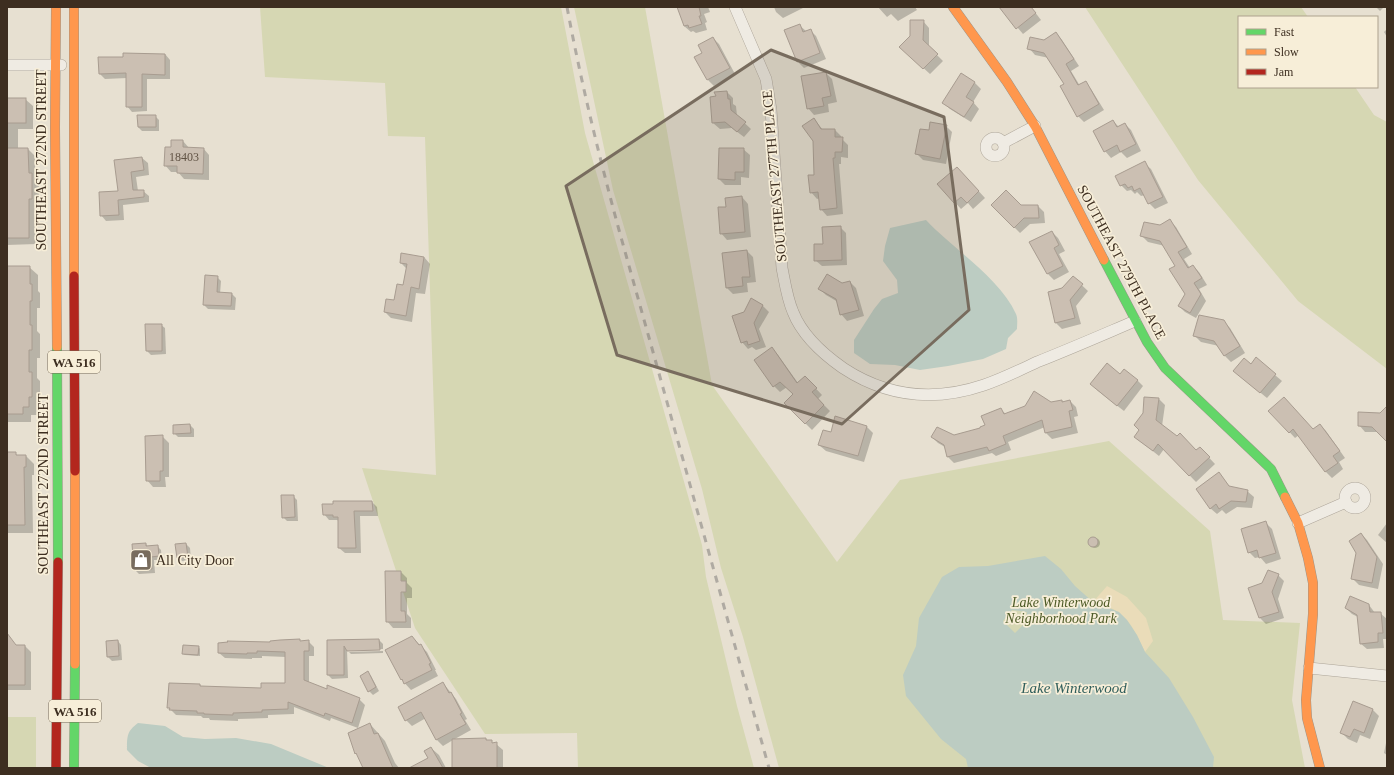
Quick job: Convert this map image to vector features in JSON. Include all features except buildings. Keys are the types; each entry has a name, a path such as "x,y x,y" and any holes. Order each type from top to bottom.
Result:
{"main road":[{"name":"SOUTHEAST 272ND STREET","path":"56,7 58,661 56,768"},
{"name":"WA 516","path":"74,7 76,583 74,765"},
{"name":"SOUTHEAST 279TH PLACE","path":"953,7 1007,82 1035,126 1147,342 1165,368 1270,469 1298,523 1308,558 1313,583 1313,614 1306,700 1307,718 1320,768"},
{"path":"58,661 64,678 64,755 66,760 74,765"}],"street":[{"name":"SOUTHEAST 277TH PLACE","path":"735,7 766,79 771,110 782,268 786,291 793,313 803,330 813,343 835,362 872,384 896,391 914,394 940,395 985,385 1135,321"},
{"path":"7,65 74,65"},
{"path":"1004,143 1035,126"},
{"path":"1298,523 1346,502"},
{"path":"1309,668 1387,676"}],"highlighted area":[{"path":"771,50 944,117 969,310 842,424 617,355 566,186"}],"green space":[{"path":"260,7 561,7 585,133 702,545 706,577 737,706 754,768 578,768 577,733 485,734 415,628 362,468 436,475 425,137 388,136 385,83 265,77"},
{"name":"Lake Winterwood Neighborhood Park","path":"574,7 645,7 712,385 837,562 900,480 1109,441 1210,531 1223,620 1300,623 1292,700 1305,768 779,768 743,637 721,568 702,489 613,190"},
{"path":"1085,7 1301,7 1307,16 1238,16 1238,88 1356,88 1374,115 1387,122 1387,369 1298,301 1198,180"},
{"path":"7,717 36,717 36,768 7,768"}],"sand":[{"path":"1107,586 1127,597 1146,618 1153,641 1145,652 1128,621 1124,617 1114,609 1093,602"}],"water":[{"path":"926,220 988,276 999,288 1009,301 1016,314 1017,329 1008,338 1006,349 983,359 920,370 895,365 870,364 854,353 854,340 882,299 898,293 897,280 883,261 890,228"},
{"name":"Lake Winterwood","path":"1045,556 1061,569 1075,586 1093,602 1119,612 1127,620 1137,635 1145,652 1169,678 1193,717 1214,757 1213,768 968,768 966,759 941,739 906,696 903,675 916,646 919,618 942,577 959,567 988,566","holes":["1012,610 1027,612 1026,622 1015,633 1003,621"]},
{"path":"138,723 165,726 183,737 205,739 236,738 271,744 329,768 151,768 138,761 127,750 128,734"}],"railway":[{"path":"567,7 597,147 619,230 769,768"}],"traffic: fast":[{"path":"1104,260 1147,342 1165,368 1271,469 1285,497"},
{"path":"57,347 58,562"},
{"path":"74,768 75,664"}],"traffic: slow":[{"path":"56,7 55,127 57,347"},
{"path":"74,7 74,276"},
{"path":"953,7 1007,82 1035,126 1104,260"},
{"path":"75,471 75,664"},
{"path":"1285,497 1298,523 1308,558 1313,583 1313,614 1306,700 1307,718 1320,768"}],"traffic: jam":[{"path":"74,276 75,471"},
{"path":"56,768 58,562"}],"place":[{"name":"All City Door","path":"141,560"}]}
